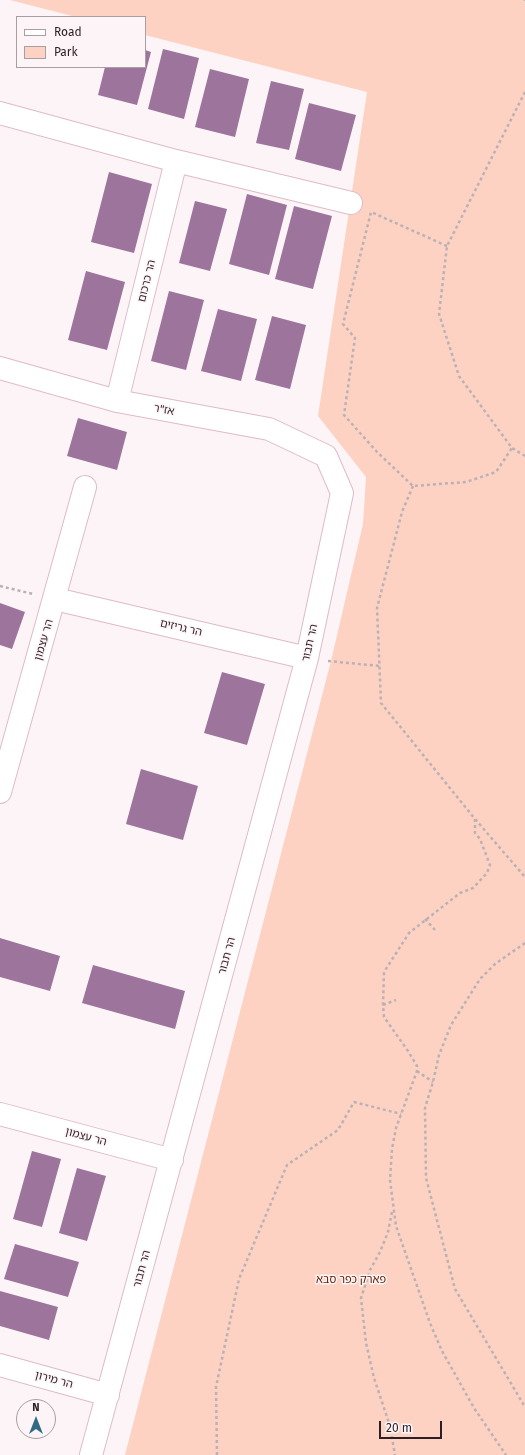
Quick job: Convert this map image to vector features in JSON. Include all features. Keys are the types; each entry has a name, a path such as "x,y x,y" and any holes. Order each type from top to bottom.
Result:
{"street":[{"path":"0,113 176,162 351,203"},
{"name":"הר כרכום","path":"117,401 176,162"},
{"name":"אז\"ר","path":"0,368 117,401 269,429 326,456"},
{"name":"הר תבור","path":"91,1455 307,658 342,493 326,456"},
{"name":"הר עצמון","path":"0,792 85,487"},
{"name":"הר גריזים","path":"55,599 307,658"},
{"name":"הר עצמון","path":"0,1114 172,1160"},
{"name":"הר מירון","path":"0,1365 108,1395"}],"path":[{"path":"525,92 447,246 439,314 459,376 512,448 525,456"},
{"path":"447,246 371,212 343,324 354,338 344,415 376,452 413,486 466,482 496,472 512,448"},
{"path":"413,486 402,512 377,608 381,703 475,818 525,876"},
{"path":"0,586 55,599"},
{"path":"307,658 380,666"},
{"path":"475,818 475,832 480,839 490,865 487,874 473,888 460,893 409,933 384,972 382,1005 386,1022 408,1051 417,1066 417,1071 401,1114 392,1149 390,1164 393,1210 396,1226 416,1284 442,1351 474,1408 506,1455"},
{"path":"425,919 435,930"},
{"path":"525,943 495,964 480,979 451,1025 439,1055 425,1108 426,1178 454,1289 525,1407"},
{"path":"382,1005 396,1000"},
{"path":"417,1071 433,1082"},
{"path":"217,1455 216,1387 239,1278 287,1165 338,1130 354,1102 401,1114"},
{"path":"393,1210 388,1232 380,1252 370,1270 361,1298 366,1343 374,1378 390,1426 395,1455"}],"green space":[{"name":"פארק כפר סבא","path":"10,0 525,0 525,1455 125,1455 331,661 363,524 366,477 318,416 367,92 146,35 146,16 72,16"}],"building":[{"path":"163,49 199,58 184,119 148,109"},
{"path":"146,50 151,52 137,105 98,95 105,68 146,68"},
{"path":"210,69 249,79 235,137 195,127"},
{"path":"271,81 304,89 289,150 256,143"},
{"path":"309,103 356,115 341,171 295,159"},
{"path":"109,172 152,184 134,253 91,242"},
{"path":"247,194 287,205 269,275 229,264"},
{"path":"195,201 227,209 210,271 179,263"},
{"path":"294,206 332,216 313,289 275,279"},
{"path":"86,271 125,282 107,350 68,340"},
{"path":"169,291 204,300 186,370 151,361"},
{"path":"218,309 257,319 241,381 201,371"},
{"path":"272,316 306,325 290,389 255,380"},
{"path":"78,418 127,432 117,470 67,456"},
{"path":"0,603 25,612 12,649 0,645"},
{"path":"222,672 265,684 247,745 204,733"},
{"path":"141,769 198,786 183,840 126,824"},
{"path":"0,938 60,956 50,991 0,977"},
{"path":"93,965 185,991 175,1029 82,1003"},
{"path":"32,1151 61,1159 42,1227 13,1219"},
{"path":"77,1168 106,1176 87,1241 59,1233"},
{"path":"15,1244 79,1262 68,1297 4,1279"},
{"path":"0,1291 58,1307 49,1340 0,1326"}]}
